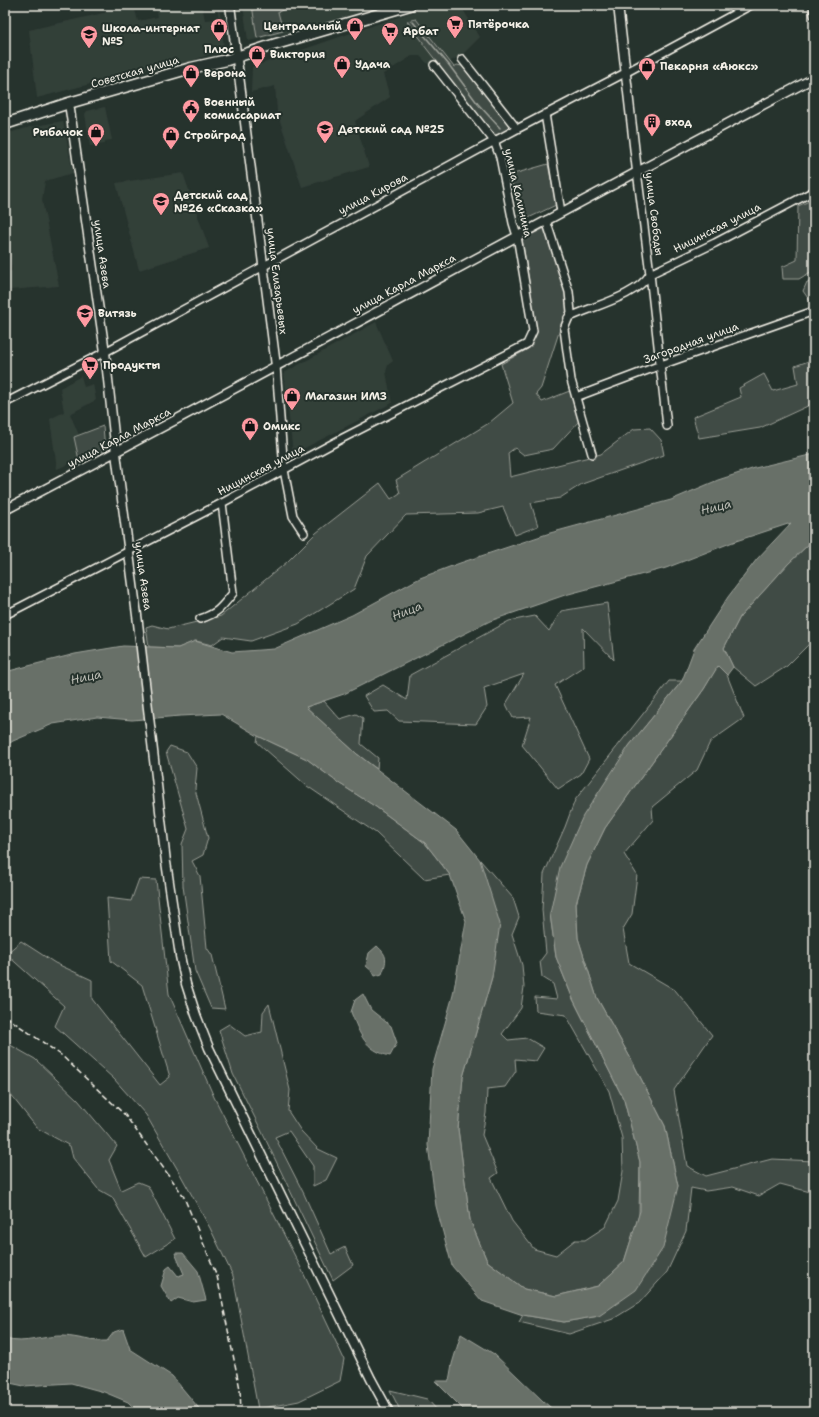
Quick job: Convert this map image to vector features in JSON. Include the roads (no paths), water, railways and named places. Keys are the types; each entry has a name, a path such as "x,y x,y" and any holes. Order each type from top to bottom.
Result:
{"main road":[{"name":"Советская улица","path":"5,124 69,103 191,68 227,60 276,44 410,5"}],"street":[{"name":"улица Елизарьевых","path":"230,5 276,366 284,470 293,516 304,533"},
{"name":"улица Свободы","path":"618,5 667,426"},
{"name":"улица Кирова","path":"5,403 105,352 517,129 751,5"},
{"path":"813,5 814,15"},
{"path":"462,60 517,129"},
{"name":"улица Калинина","path":"434,65 494,142 500,157 517,236 533,331 527,344"},
{"name":"улица Карла Маркса","path":"5,510 116,453 637,171 814,78"},
{"name":"улица Азева","path":"69,103 105,352 166,862 180,956 186,984 196,1015 212,1055 389,1412"},
{"path":"545,114 561,212"},
{"name":"Ницинская улица","path":"568,318 637,288 647,280 650,274 715,243 814,191"},
{"name":"улица Калинина","path":"546,220 569,292 571,312 564,329 571,380 592,454"},
{"name":"Загородная улица","path":"576,398 661,365 814,311"},
{"name":"Ницинская улица","path":"5,615 222,503 343,438 527,344"},
{"path":"200,619 214,614 222,608 233,593 222,503"},
{"path":"5,650 6,659"}],"water":[{"name":"Ница","path":"814,454 814,539 788,564 740,617 724,648 733,667 727,675 718,666 704,689 605,828 587,865 576,904 578,938 597,998 631,1059 665,1126 678,1186 663,1248 636,1290 599,1316 564,1322 523,1315 482,1301 452,1266 436,1206 428,1145 432,1069 453,995 466,921 450,875 425,843 376,807 337,782 307,759 258,736 221,714 132,720 97,717 53,724 13,741 5,746 5,672 75,654 123,646 178,648 195,641 232,652 274,649 352,615 420,578 550,533 671,500 718,480 755,468","holes":["791,523 757,559 728,597 694,649 682,681 629,746 583,816 560,867 550,914 556,957 573,999 624,1100 640,1162 640,1211 624,1262 598,1286 556,1296 524,1289 487,1261 470,1220 458,1129 463,1077 492,977 500,924 480,860 456,830 357,754 306,707 344,694 490,621 565,595 666,568 733,542"]},
{"path":"377,946 385,956 386,962 382,974 375,976 366,966 369,953"},
{"path":"363,994 371,1010 391,1026 397,1043 390,1056 369,1046 357,1028 351,1012 355,1000"},
{"path":"175,1253 183,1253 198,1271 206,1300 193,1302 178,1298 171,1303 161,1286 166,1269 170,1266 178,1276 184,1274"},
{"path":"123,1329 130,1349 172,1376 202,1412 138,1412 128,1402 104,1392 71,1383 24,1386 5,1382 5,1339 20,1341 64,1336 96,1341 107,1341 114,1332"},
{"path":"461,1334 494,1354 556,1412 466,1412 435,1381 449,1381 452,1364"}],"waterway":[{"path":"413,22 449,65 478,104 500,128"}],"railway":[{"path":"5,1016 61,1055 125,1115 183,1195 217,1276 240,1389 241,1412"}],"place":[{"name":"Пятёрочка","path":"455,39"},
{"name":"Центральный","path":"355,41"},
{"name":"Плюс","path":"219,42"},
{"name":"Арбат","path":"390,46"},
{"name":"Школа-интернат №5","path":"89,49"},
{"name":"Виктория","path":"257,69"},
{"name":"Удача","path":"342,79"},
{"name":"Пекарня «Аюкс»","path":"647,81"},
{"name":"Верона","path":"191,88"},
{"name":"Военный комиссариат","path":"191,123"},
{"name":"вход","path":"652,137"},
{"name":"Детский сад №25","path":"325,144"},
{"name":"Рыбачок","path":"96,147"},
{"name":"Стройград","path":"171,150"},
{"name":"Детский сад №26 «Сказка»","path":"161,216"},
{"name":"Витязь","path":"85,328"},
{"name":"Продукты","path":"90,380"},
{"name":"Магазин ИМЗ","path":"292,411"},
{"name":"Омикс","path":"250,441"}]}
